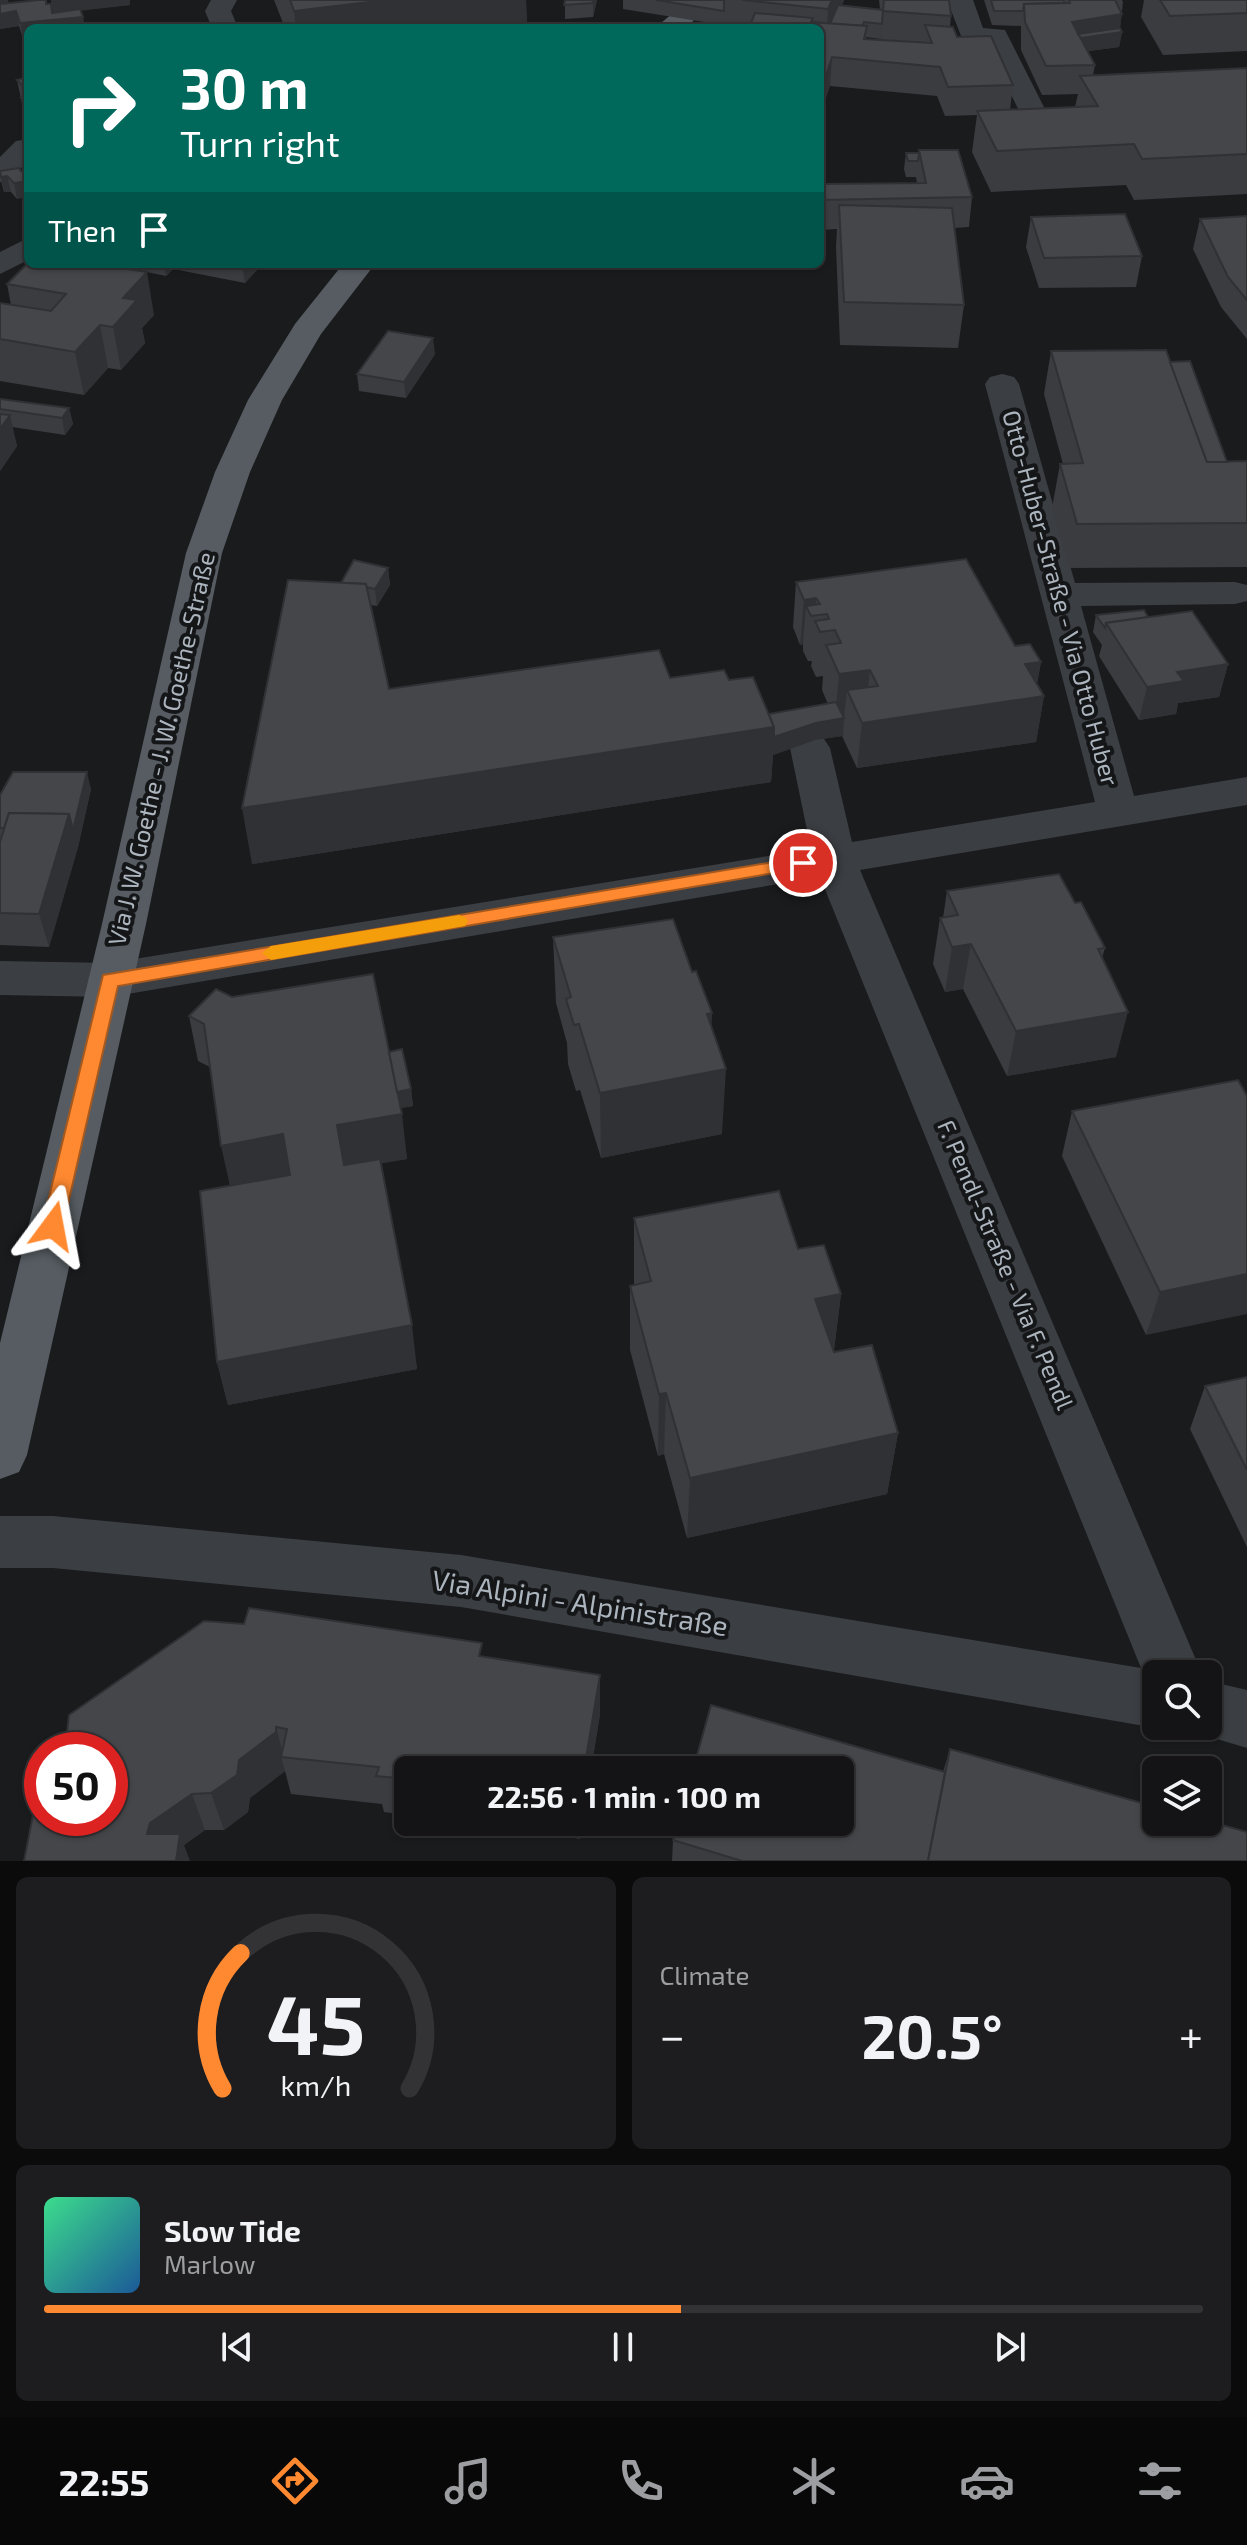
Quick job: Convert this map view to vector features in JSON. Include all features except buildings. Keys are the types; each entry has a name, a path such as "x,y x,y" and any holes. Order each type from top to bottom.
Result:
{"main road":[{"name":"Via J. W. Goethe - J. W. Goethe-Straße","path":"0,1455 110,980 190,608 221,499 246,434 285,360 357,268"}],"street":[{"path":"223,24 218,11 224,0"},
{"path":"960,0 972,35 996,36 1034,115"},
{"path":"0,173 18,148"},
{"path":"0,265 24,250"},
{"name":"Otto-Huber-Straße - Via Otto Huber","path":"1002,384 1118,812"},
{"path":"1061,595 1235,593"},
{"name":"F. Pendl-Straße - Via F. Pendl","path":"810,748 834,858 1167,1660"},
{"path":"0,978 110,980 1247,791"},
{"name":"Via Alpini - Alpinistraße","path":"0,1542 53,1542 461,1581 1142,1697"},
{"path":"1222,1713 1247,1719"}],"slow traffic":[{"path":"271,953 459,921"}],"route":[{"path":"53,1226 110,980 803,863"}]}
